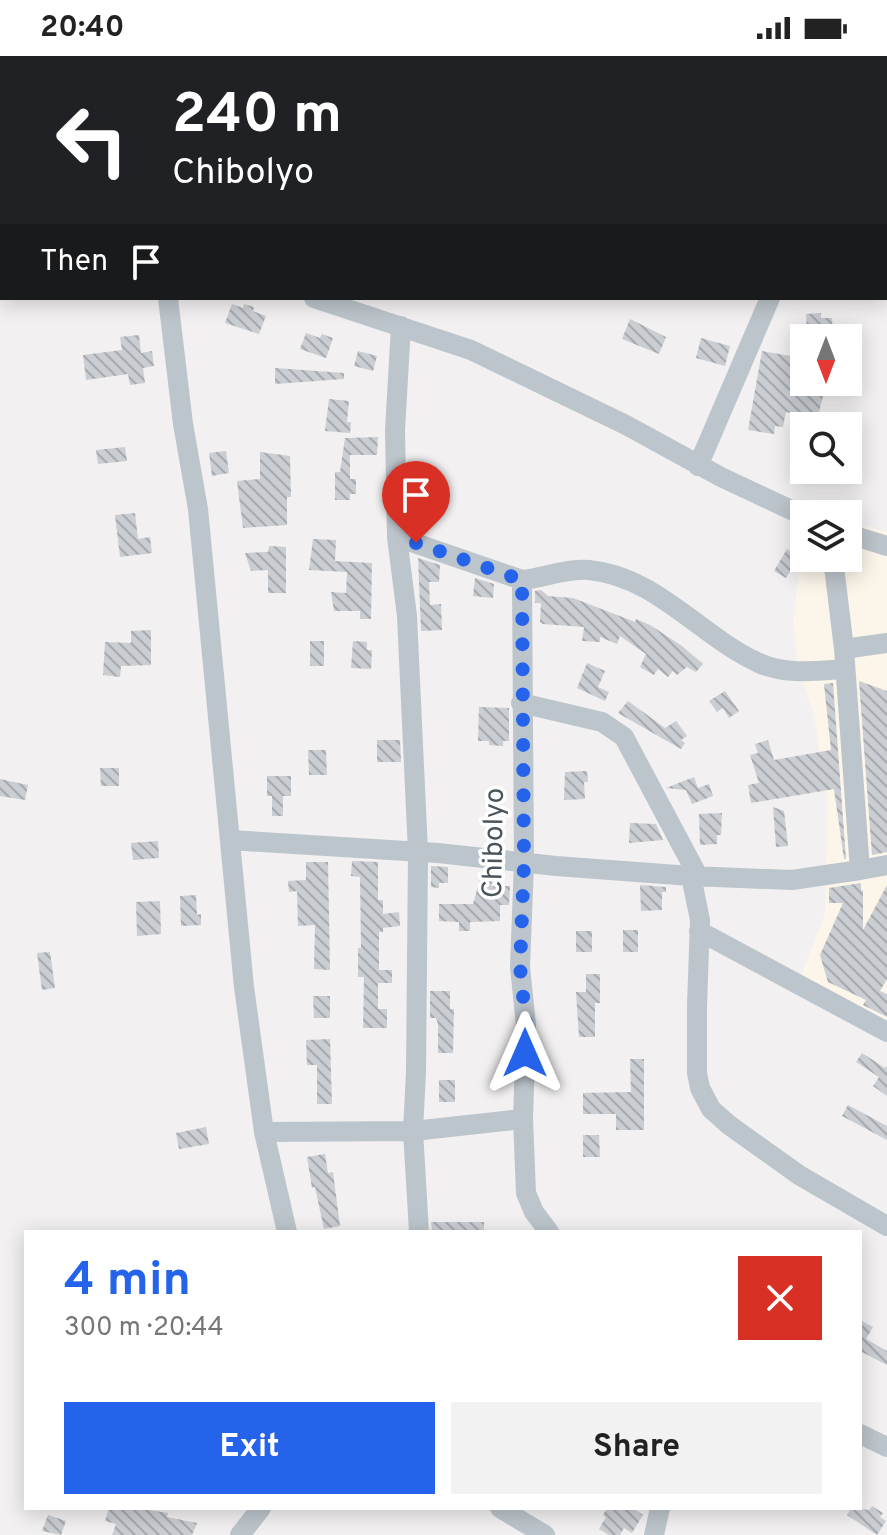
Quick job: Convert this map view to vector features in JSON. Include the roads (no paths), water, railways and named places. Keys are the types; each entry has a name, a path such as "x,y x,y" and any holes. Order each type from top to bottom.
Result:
{"street":[{"path":"168,300 183,424 198,509 244,987 264,1132 287,1230"},
{"path":"320,300 471,350 790,509"},
{"path":"698,466 769,300"},
{"path":"401,326 395,430 397,537 407,616 418,852 413,1131 419,1230"},
{"path":"397,537 522,580 573,570 611,574 643,588 760,664 790,671 844,659 887,643"},
{"path":"862,538 887,546"},
{"path":"835,572 860,870"},
{"name":"Chibolyo","path":"522,580 524,863 520,967 526,1025 523,1119 526,1193 534,1212 548,1230"},
{"path":"521,703 602,722 624,737 694,876 700,920 697,1073 700,1088 711,1109 799,1175 887,1226"},
{"path":"230,840 418,852 694,876 792,880 887,865"},
{"path":"699,931 887,1032"},
{"path":"264,1132 413,1131 523,1119"},
{"path":"862,1435 887,1447"},
{"path":"240,1535 259,1510"},
{"path":"503,1510 545,1535"},
{"path":"654,1535 660,1510"}]}
